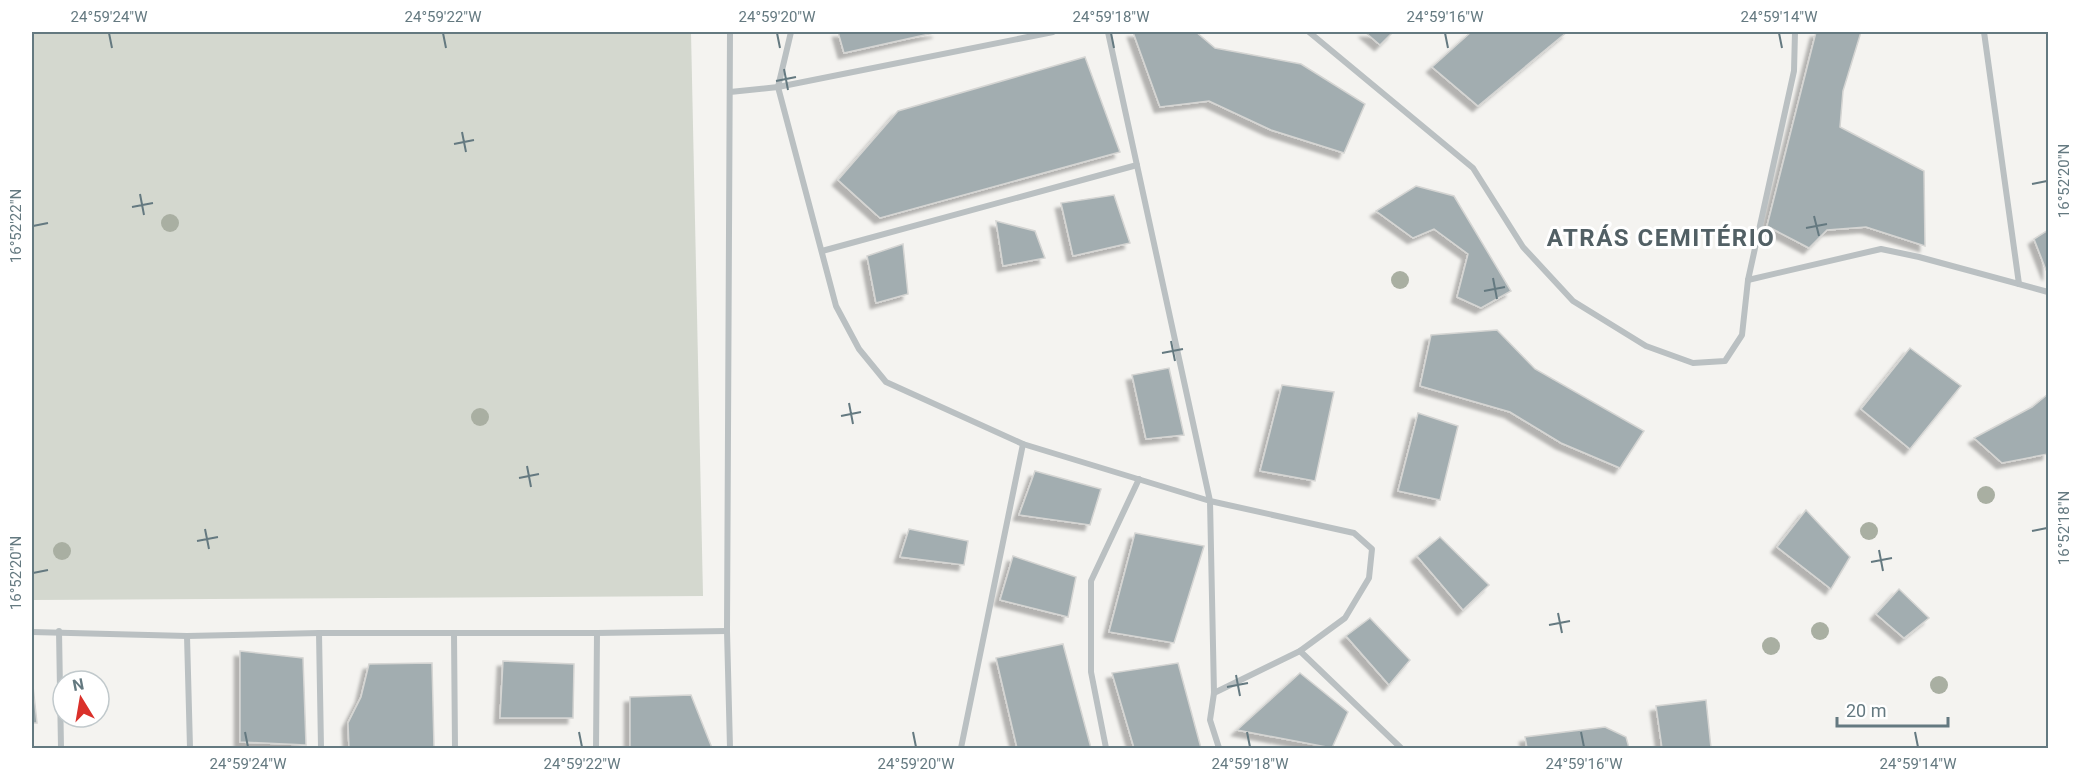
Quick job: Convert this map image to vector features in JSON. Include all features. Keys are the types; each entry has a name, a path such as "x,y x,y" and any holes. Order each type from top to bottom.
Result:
{"street":[{"path":"730,32 727,631 730,748"},
{"path":"791,32 778,87 836,306 859,349 886,382 1023,444 1210,501 1354,533 1372,549 1369,578 1345,618 1300,651 1214,693"},
{"path":"730,92 778,87 1053,32"},
{"path":"1108,32 1210,501 1214,693 1210,720 1219,748"},
{"path":"1309,32 1473,168 1523,247 1573,301 1646,346 1693,363 1725,362 1742,335 1748,280 1794,71 1796,32"},
{"path":"1984,32 2019,284"},
{"path":"822,251 1137,165"},
{"path":"1748,280 1881,249 2049,292"},
{"path":"961,748 1023,444"},
{"path":"1106,748 1091,672 1091,581 1139,479"},
{"path":"32,632 187,636 727,631"},
{"path":"59,632 61,748"},
{"path":"319,633 321,748"},
{"path":"454,633 455,748"},
{"path":"596,748 597,633"},
{"path":"187,636 190,748"},
{"path":"1300,651 1401,748"}],"shaded area":[{"path":"32,32 691,32 703,596 32,600"}],"building":[{"path":"838,32 938,32 844,53"},
{"path":"1133,32 1196,32 1215,48 1301,64 1365,104 1344,153 1271,130 1209,101 1160,107"},
{"path":"1365,32 1393,32 1380,45"},
{"path":"1471,32 1567,32 1478,106 1432,67"},
{"path":"1816,32 1861,32 1843,91 1840,127 1924,171 1925,246 1866,227 1827,230 1809,248 1767,226"},
{"path":"1085,57 1120,152 880,218 838,180 898,111"},
{"path":"1416,186 1454,196 1511,291 1481,308 1457,297 1468,254 1434,229 1413,238 1376,211"},
{"path":"1114,195 1130,243 1073,256 1061,203"},
{"path":"996,221 1035,231 1045,258 1003,266"},
{"path":"2048,230 2048,275 2034,239"},
{"path":"903,244 908,294 876,303 867,256"},
{"path":"1497,330 1535,369 1644,431 1620,468 1561,443 1510,412 1420,386 1431,335"},
{"path":"1910,348 1961,386 1910,449 1861,409"},
{"path":"1169,368 1184,435 1146,439 1132,375"},
{"path":"1282,385 1334,392 1315,481 1260,471"},
{"path":"2048,394 2048,454 2002,463 1974,438 2032,407"},
{"path":"1418,413 1458,426 1440,500 1398,491"},
{"path":"1035,471 1101,489 1090,525 1019,515"},
{"path":"1806,510 1850,557 1831,589 1777,547"},
{"path":"909,529 968,541 964,565 900,557"},
{"path":"1135,533 1204,546 1174,643 1109,632"},
{"path":"1440,537 1489,585 1463,610 1417,556"},
{"path":"1013,556 1076,577 1068,617 1000,600"},
{"path":"1899,589 1929,618 1904,638 1876,614"},
{"path":"1370,618 1410,660 1389,685 1346,636"},
{"path":"1063,644 1091,748 1017,748 996,658"},
{"path":"240,651 303,658 306,745 240,742"},
{"path":"503,661 574,664 573,718 500,718"},
{"path":"432,663 434,748 349,748 348,723 361,697 369,664"},
{"path":"1178,663 1201,748 1134,748 1112,673"},
{"path":"1300,673 1348,712 1332,748 1237,730"},
{"path":"32,677 37,723 32,723"},
{"path":"691,695 712,748 630,748 630,697"},
{"path":"1706,700 1711,748 1662,748 1656,706"},
{"path":"1605,727 1626,737 1629,748 1527,748 1525,737"}],"district":[{"name":"ATRÁS CEMITÉRIO","path":"1661,238"}]}
